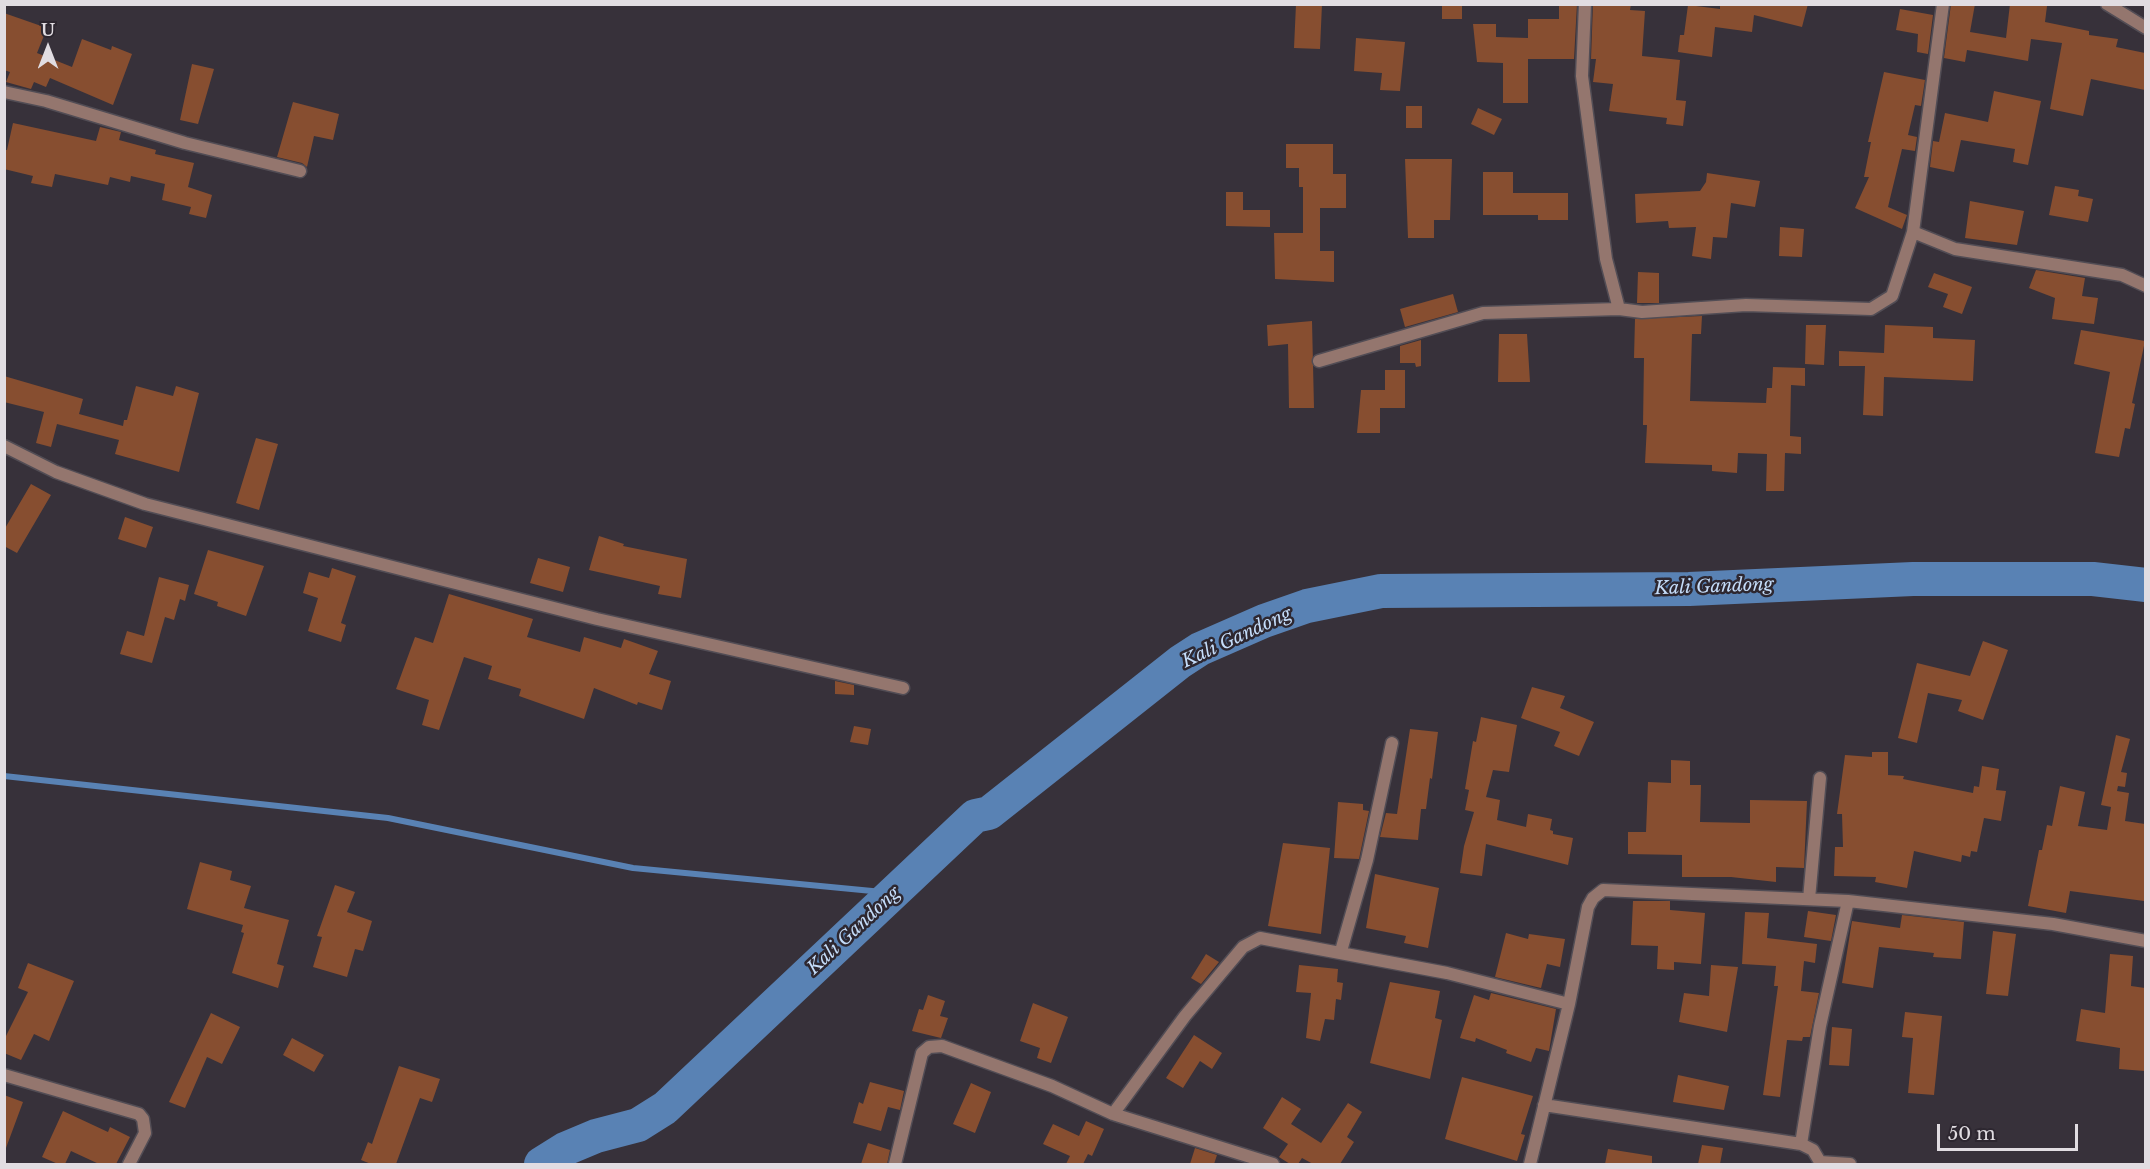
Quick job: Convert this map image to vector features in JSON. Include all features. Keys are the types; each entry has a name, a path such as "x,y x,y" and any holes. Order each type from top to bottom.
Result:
{"street":[{"path":"1585,4 1582,76 1606,259 1619,309"},
{"path":"1319,361 1483,313 1619,309 1642,312 1746,305 1871,309 1892,296 1913,232 1943,4"},
{"path":"2107,4 2145,28"},
{"path":"4,92 46,101 185,143 300,171"},
{"path":"1913,232 1955,249 2122,275 2145,286"},
{"path":"4,446 56,472 145,504 597,619 903,688"},
{"path":"1341,951 1367,860 1392,743"},
{"path":"1809,899 1820,778"},
{"path":"1530,1164 1569,1004 1588,907 1593,898 1603,890 1848,901 2053,924 2145,941"},
{"path":"1801,1144 1820,1026 1848,901"},
{"path":"1113,1114 1185,1016 1243,947 1260,938 1341,951 1447,973 1569,1004"},
{"path":"895,1164 922,1053 928,1047 942,1046 1052,1086 1113,1114 1273,1164"},
{"path":"4,1075 139,1114 143,1119 145,1133 129,1164"},
{"path":"1544,1105 1801,1144 1812,1150 1819,1163 1851,1164"}],"building":[{"path":"1296,4 1322,4 1320,49 1294,48"},
{"path":"1442,4 1462,4 1462,19 1442,19"},
{"path":"1559,4 1577,4 1574,59 1528,59 1528,103 1503,103 1503,63 1477,62 1473,24 1496,24 1496,37 1528,38 1528,19 1559,19"},
{"path":"1593,4 1631,4 1630,10 1645,11 1642,56 1680,60 1676,100 1686,101 1683,126 1666,124 1667,118 1609,111 1613,84 1593,82 1596,59 1591,59"},
{"path":"1720,4 1808,4 1802,27 1754,15 1752,32 1715,27 1712,57 1678,52 1680,35 1684,35 1688,5 1720,9"},
{"path":"1951,4 1975,4 1970,32 2006,38 2010,4 2047,6 2045,22 2089,31 2089,35 2118,39 2116,47 2145,53 2145,90 2091,79 2083,116 2050,109 2062,43 2031,39 2028,61 1967,50 1965,62 1944,58"},
{"path":"1900,9 1933,15 1928,54 1917,52 1918,34 1896,30"},
{"path":"4,13 47,28 37,53 72,67 82,39 111,50 112,46 132,54 113,105 50,78 46,87 34,82 31,89 6,82 10,72 4,70"},
{"path":"1356,38 1405,42 1400,91 1380,90 1382,73 1354,71"},
{"path":"192,64 214,69 198,124 180,120"},
{"path":"1884,72 1925,80 1921,106 1915,105 1908,135 1917,137 1915,151 1902,149 1888,207 1907,215 1902,229 1855,208 1869,177 1864,177 1871,142 1868,142"},
{"path":"1994,91 2041,101 2028,165 2013,162 2015,149 1961,140 1954,172 1930,167 1933,141 1939,142 1945,113 1988,122"},
{"path":"293,102 339,114 333,140 314,136 307,167 302,163 277,157"},
{"path":"1406,106 1422,106 1422,128 1406,128"},
{"path":"1478,108 1502,119 1494,135 1471,124"},
{"path":"13,123 96,141 100,127 121,132 119,140 156,150 155,154 194,163 188,187 212,195 206,218 189,214 191,207 162,200 165,184 131,176 130,182 110,177 108,185 55,174 52,187 31,183 33,176 4,169 4,150 7,150"},
{"path":"1286,144 1333,144 1333,174 1346,174 1346,208 1320,208 1320,251 1334,251 1334,282 1275,279 1274,233 1303,233 1303,187 1299,187 1299,168 1286,168"},
{"path":"1405,159 1452,159 1450,220 1434,220 1434,238 1408,238"},
{"path":"1483,172 1513,172 1513,193 1568,193 1568,220 1538,220 1538,215 1483,215"},
{"path":"1707,173 1760,181 1755,207 1731,203 1727,238 1713,237 1711,259 1692,256 1696,227 1669,228 1668,221 1636,223 1635,194 1700,191 1706,182"},
{"path":"2055,186 2079,190 2078,196 2093,199 2088,222 2049,215"},
{"path":"1226,192 1243,192 1243,210 1270,210 1270,227 1226,226"},
{"path":"1970,201 2024,211 2017,245 1965,238"},
{"path":"1780,227 1804,229 1802,257 1779,256"},
{"path":"2036,270 2085,278 2082,296 2098,298 2094,324 2052,319 2055,298 2029,288"},
{"path":"1638,272 1659,273 1659,303 1637,303"},
{"path":"1934,273 1972,287 1962,314 1943,307 1948,294 1928,287"},
{"path":"1453,294 1458,312 1405,327 1400,309"},
{"path":"1702,316 1701,334 1692,334 1690,401 1766,403 1767,388 1772,388 1773,367 1805,368 1805,386 1791,385 1790,436 1801,437 1801,454 1785,453 1784,491 1766,491 1767,454 1738,453 1737,473 1712,471 1712,465 1645,463 1647,425 1643,425 1644,358 1634,358 1635,319"},
{"path":"1312,321 1314,408 1289,408 1288,344 1268,346 1267,325"},
{"path":"1806,325 1826,325 1824,365 1805,364"},
{"path":"1885,325 1933,327 1933,338 1975,340 1973,381 1884,377 1883,416 1863,415 1865,366 1839,366 1839,351 1884,353"},
{"path":"2081,330 2145,341 2132,403 2135,404 2130,429 2125,428 2119,457 2095,453 2110,372 2074,364"},
{"path":"1499,334 1527,334 1530,382 1498,382"},
{"path":"1421,340 1421,366 1416,367 1415,363 1400,363 1400,346"},
{"path":"1385,370 1405,370 1405,408 1380,408 1380,433 1357,433 1361,390 1385,390"},
{"path":"4,376 83,399 79,414 123,426 124,420 127,420 136,386 173,396 176,386 199,393 179,472 115,454 119,440 57,424 51,447 36,443 44,412 4,402"},
{"path":"256,438 278,444 259,510 236,503"},
{"path":"31,484 51,495 17,553 4,546 4,530"},
{"path":"125,517 153,527 146,548 118,539"},
{"path":"599,536 624,544 623,546 687,559 681,598 658,594 660,586 589,570"},
{"path":"208,550 264,566 246,616 217,606 218,602 194,594"},
{"path":"538,558 570,567 563,592 530,583"},
{"path":"332,568 356,576 341,623 346,625 341,642 308,631 318,598 303,593 309,572 329,578"},
{"path":"159,577 189,585 185,601 180,599 174,620 165,617 152,663 120,654 127,631 144,636"},
{"path":"449,594 533,619 527,637 580,652 584,637 621,648 624,639 658,651 649,674 671,681 662,710 638,702 637,705 594,688 584,719 519,696 521,689 488,679 492,666 464,657 439,730 422,725 429,700 396,689 415,637 433,643"},
{"path":"1983,641 2008,650 1983,720 1958,711 1962,700 1928,693 1917,743 1898,738 1917,663 1970,676"},
{"path":"835,681 854,685 854,695 835,694"},
{"path":"1532,687 1565,696 1560,708 1594,722 1579,756 1554,746 1560,732 1521,718"},
{"path":"1481,717 1517,725 1509,772 1493,770 1486,797 1500,800 1497,820 1526,827 1528,814 1552,819 1550,830 1553,834 1573,838 1568,865 1486,844 1482,876 1460,873 1464,846 1474,812 1465,810 1469,790 1465,789 1473,741 1476,742"},
{"path":"854,726 871,729 868,745 850,742"},
{"path":"1410,729 1438,732 1426,809 1421,809 1418,840 1380,837 1386,813 1397,814"},
{"path":"2116,735 2130,739 2121,772 2127,773 2125,787 2118,786 2117,791 2129,793 2125,821 2145,824 2144,901 2070,891 2066,913 2028,906 2039,850 2042,850 2047,825 2052,826 2060,786 2085,792 2078,826 2107,830 2111,807 2101,805"},
{"path":"1872,752 1888,752 1888,775 1904,776 1903,779 1973,793 1974,786 1979,787 1982,766 1999,769 1996,790 2006,791 2001,821 1984,818 1977,852 1971,851 1970,857 1962,855 1961,862 1914,851 1907,888 1875,882 1876,877 1834,876 1835,847 1843,847 1842,814 1837,814 1845,755 1872,757"},
{"path":"1671,760 1690,761 1690,785 1701,785 1700,822 1750,823 1750,800 1807,801 1804,868 1776,867 1776,882 1731,877 1682,877 1682,855 1628,854 1628,832 1646,832 1648,782 1671,783"},
{"path":"1338,802 1363,804 1363,810 1369,811 1359,859 1334,858"},
{"path":"1283,843 1330,848 1321,934 1268,926"},
{"path":"200,862 232,871 230,880 251,886 244,908 289,920 277,964 284,966 278,988 232,973 244,933 241,932 243,925 187,909"},
{"path":"1375,874 1439,888 1428,948 1404,943 1406,936 1366,928"},
{"path":"335,885 355,892 347,912 372,921 363,951 355,949 347,977 313,967 322,937 317,936"},
{"path":"1633,901 1670,901 1670,910 1705,913 1701,964 1674,962 1674,970 1657,969 1658,946 1631,945"},
{"path":"1808,911 1836,915 1831,941 1804,937"},
{"path":"1745,912 1769,913 1767,938 1817,944 1815,963 1804,961 1801,991 1819,993 1810,1037 1803,1037 1802,1041 1787,1040 1780,1097 1763,1095 1778,986 1774,986 1776,966 1742,964"},
{"path":"1902,915 1964,922 1961,959 1933,957 1934,953 1879,947 1873,988 1842,983 1852,921 1900,928"},
{"path":"1993,931 2016,934 2008,996 1986,994"},
{"path":"1506,933 1528,939 1529,934 1565,939 1560,967 1547,964 1541,988 1495,977"},
{"path":"1206,954 1219,962 1201,984 1191,978"},
{"path":"2110,954 2133,956 2131,986 2145,988 2145,1071 2119,1069 2120,1048 2076,1041 2081,1009 2105,1013"},
{"path":"28,963 74,981 49,1041 34,1034 21,1060 4,1053 4,1040 28,992 18,988"},
{"path":"1299,965 1338,969 1337,982 1343,983 1341,1000 1336,999 1334,1020 1325,1019 1320,1041 1306,1038 1311,993 1296,992"},
{"path":"1711,965 1738,967 1727,1032 1679,1022 1684,993 1709,996"},
{"path":"1390,982 1440,991 1435,1018 1442,1020 1430,1079 1370,1063"},
{"path":"1491,993 1556,1009 1549,1051 1536,1048 1531,1062 1476,1038 1475,1042 1460,1038 1474,995 1489,1000"},
{"path":"928,995 945,1001 940,1016 948,1018 941,1038 912,1031 919,1009 923,1010"},
{"path":"1033,1003 1068,1017 1051,1063 1037,1058 1040,1048 1020,1041"},
{"path":"1905,1012 1942,1016 1934,1095 1908,1093 1913,1038 1902,1037"},
{"path":"211,1013 240,1027 222,1064 207,1057 185,1108 169,1102"},
{"path":"1832,1027 1852,1029 1849,1066 1829,1065"},
{"path":"1194,1035 1222,1053 1212,1069 1200,1061 1183,1088 1166,1078"},
{"path":"292,1038 324,1055 314,1072 283,1055"},
{"path":"399,1066 440,1079 432,1102 420,1098 396,1164 371,1164 361,1160 368,1142 372,1144"},
{"path":"1678,1075 1729,1086 1724,1110 1673,1102"},
{"path":"1462,1077 1533,1096 1521,1134 1525,1135 1517,1161 1445,1139"},
{"path":"870,1082 904,1091 900,1110 888,1107 881,1131 853,1123 859,1102 863,1104"},
{"path":"971,1083 991,1092 975,1133 953,1124"},
{"path":"4,1095 23,1102 6,1148 4,1148"},
{"path":"1282,1097 1301,1109 1291,1124 1321,1143 1348,1103 1362,1112 1347,1137 1354,1142 1340,1164 1313,1164 1302,1158 1298,1164 1290,1164 1279,1157 1288,1144 1263,1128"},
{"path":"63,1111 108,1132 110,1127 130,1137 116,1164 99,1164 71,1151 65,1164 58,1164 42,1157"},
{"path":"1086,1121 1104,1129 1092,1156 1088,1154 1083,1164 1066,1164 1070,1156 1043,1144 1053,1124 1079,1136"},
{"path":"868,1143 890,1150 887,1164 861,1164"},
{"path":"1702,1145 1723,1148 1720,1164 1698,1164"},
{"path":"1195,1148 1217,1155 1214,1164 1190,1164"},
{"path":"1608,1149 1652,1156 1652,1164 1605,1164"}],"waterway":[{"name":"Kali Gandong","path":"541,1164 565,1149 596,1136 638,1125 665,1108 975,816 989,813 1180,662 1200,649 1264,621 1307,606 1381,591 1689,589 1913,579 2093,579 2146,585"},
{"path":"4,776 388,818 633,868 893,893"}]}
